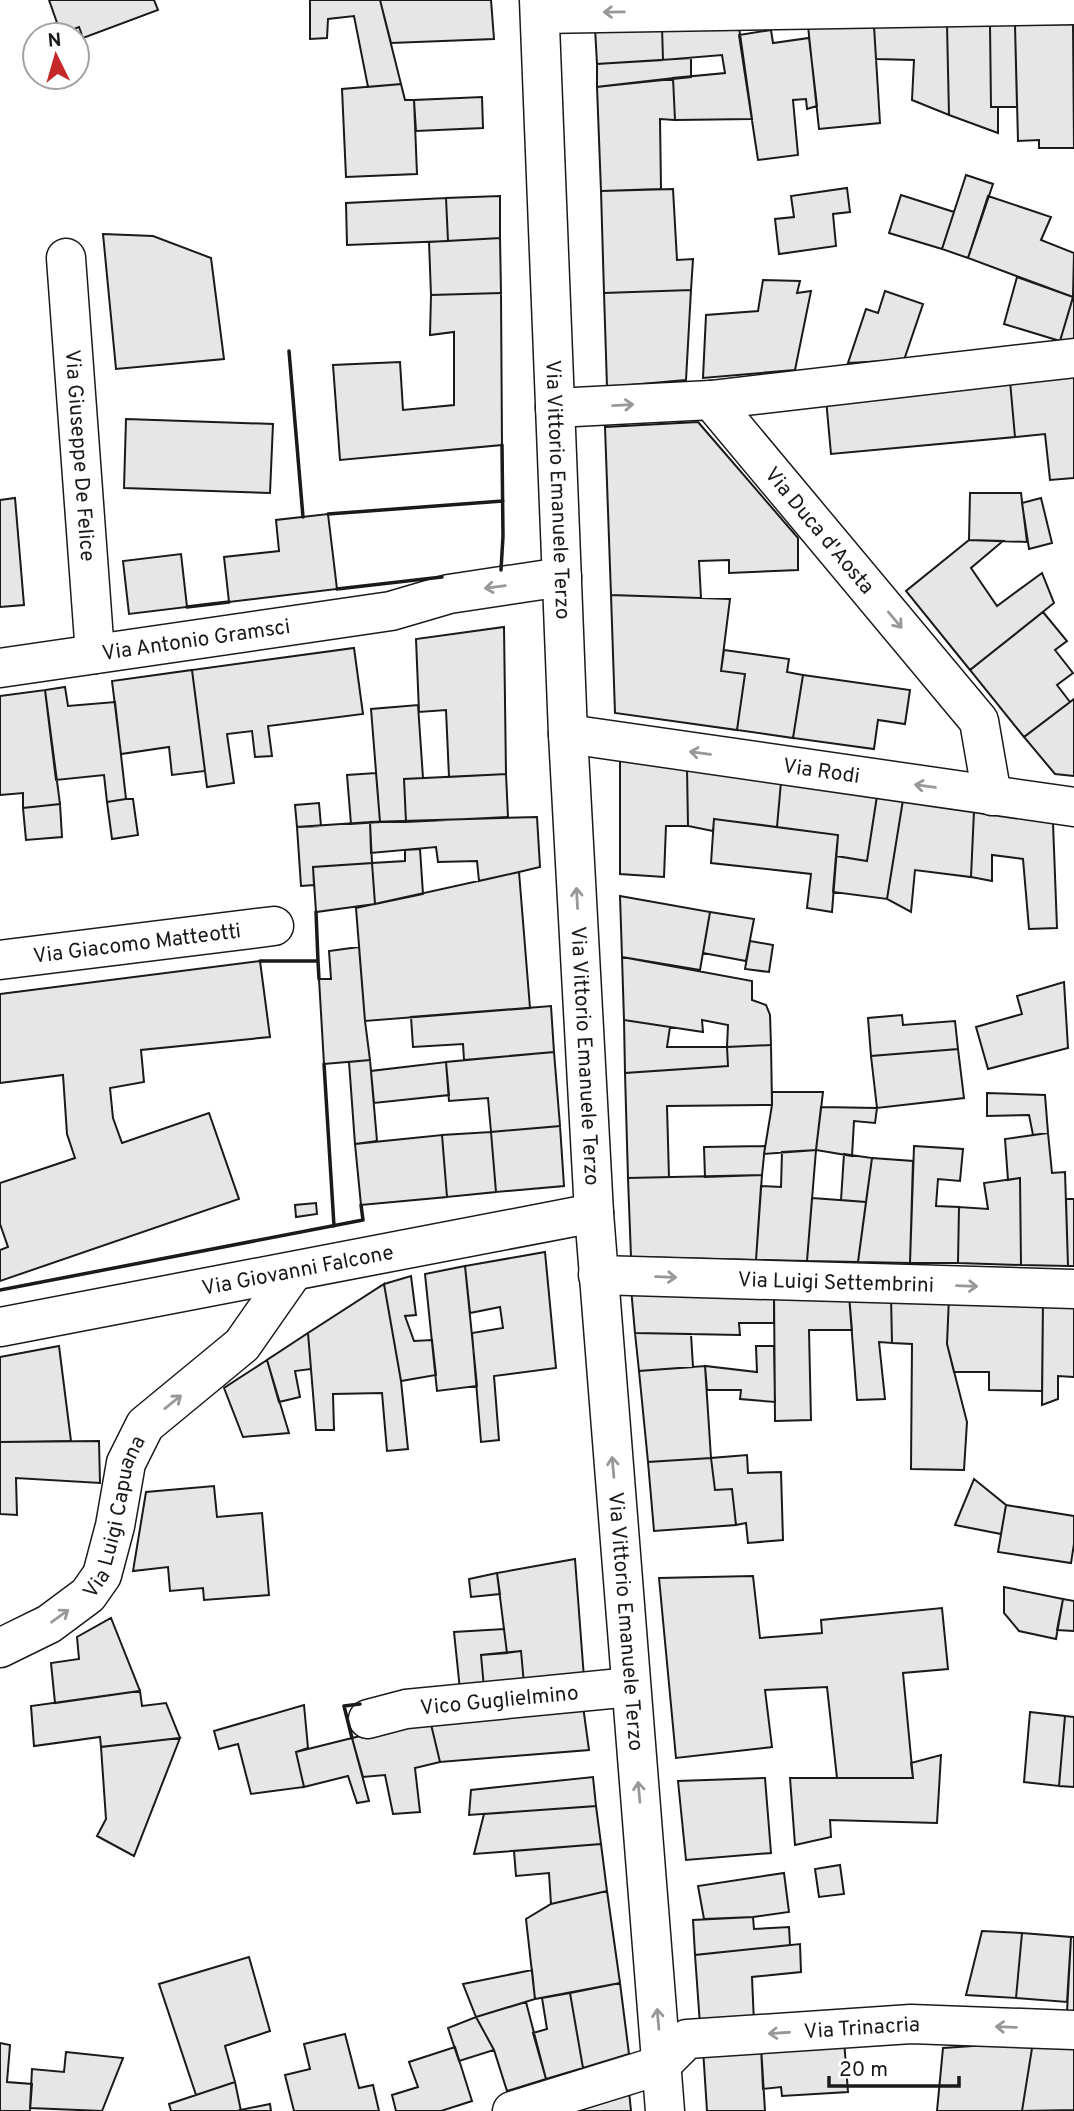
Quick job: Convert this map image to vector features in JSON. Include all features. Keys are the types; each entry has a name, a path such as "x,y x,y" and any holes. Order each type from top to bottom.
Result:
{"street":[{"path":"540,7 1074,5"},
{"name":"Via Vittorio Emanuele Terzo","path":"540,7 568,734 594,1213 665,2111"},
{"name":"Via Giuseppe De Felice","path":"66,258 95,654"},
{"path":"555,408 711,400 1074,358"},
{"name":"Via Duca d'Aosta","path":"711,400 979,721 992,796"},
{"name":"Via Antonio Gramsci","path":"0,668 391,611 449,594 563,590"},
{"name":"Via Rodi","path":"568,734 1074,807"},
{"name":"Via Giacomo Matteotti","path":"0,960 274,926"},
{"name":"Via Giovanni Falcone","path":"0,1327 594,1213"},
{"name":"Via Luigi Capuana","path":"0,1647 49,1624 88,1595 102,1575 127,1463 145,1425 242,1345 293,1272"},
{"name":"Via Luigi Settembrini","path":"598,1275 1074,1289"},
{"name":"Vico Guglielmino","path":"368,1718 406,1709 631,1687"},
{"name":"Via Trinacria","path":"661,2065 687,2039 911,2024 1074,2030"},
{"path":"512,2111 661,2065"}],"building":[{"path":"49,0 154,0 158,10 91,35 91,21 56,21"},
{"path":"310,0 380,0 401,84 368,87 354,16 328,19 327,38 310,39"},
{"path":"380,0 491,0 494,39 391,43"},
{"path":"1073,24 1074,148 1039,148 1039,140 1018,141 1015,25"},
{"path":"947,25 990,25 991,107 998,107 998,133 949,115"},
{"path":"947,25 949,115 912,100 914,60 876,59 874,26"},
{"path":"990,25 1015,25 1017,107 991,107"},
{"path":"808,26 874,26 880,123 819,129"},
{"path":"662,27 739,27 752,119 675,120 673,78 725,73 722,55 663,60"},
{"path":"662,27 663,60 597,64 595,28"},
{"path":"771,30 773,43 809,38 817,106 807,109 806,99 793,100 798,155 758,160 739,35"},
{"path":"691,58 691,77 597,87 597,64"},
{"path":"673,78 675,120 660,119 661,189 601,191 597,87"},
{"path":"401,84 405,100 414,100 417,174 346,177 342,89"},
{"path":"482,97 483,128 416,131 414,100"},
{"path":"966,175 993,184 968,258 942,249"},
{"path":"847,188 850,212 833,214 836,246 779,254 775,219 794,217 791,196"},
{"path":"673,189 677,260 693,259 691,290 604,293 601,191"},
{"path":"901,195 954,212 942,249 889,233"},
{"path":"500,196 500,238 448,241 446,198"},
{"path":"988,196 1051,217 1041,240 1074,253 1073,297 968,258"},
{"path":"446,198 448,241 347,245 346,203"},
{"path":"103,234 153,236 211,258 224,359 116,369"},
{"path":"500,238 501,293 431,295 429,242"},
{"path":"1017,277 1073,297 1060,341 1004,324"},
{"path":"763,280 800,281 797,293 811,291 795,370 703,378 706,315 758,311"},
{"path":"691,290 686,380 607,387 604,293"},
{"path":"885,291 923,304 904,360 848,363 866,309 878,313"},
{"path":"501,293 502,445 340,460 333,365 400,362 403,410 454,405 454,332 430,335 431,295"},
{"path":"1074,294 1074,340 1060,341"},
{"path":"1074,375 1074,478 1050,480 1045,434 1015,437 1010,381"},
{"path":"1010,381 1015,437 831,454 826,399"},
{"path":"126,419 273,424 270,493 124,488"},
{"path":"698,422 798,538 798,570 729,573 729,560 699,561 701,598 611,595 605,427"},
{"path":"970,493 1021,493 1027,542 969,540"},
{"path":"15,498 24,605 0,607 0,500"},
{"path":"1041,498 1052,543 1029,549 1022,503"},
{"path":"328,514 337,589 229,602 224,557 279,551 276,520"},
{"path":"969,540 1003,541 971,568 997,606 1042,573 1054,603 970,670 906,591"},
{"path":"181,554 187,607 129,614 123,561"},
{"path":"611,595 730,599 721,671 745,674 737,730 615,713"},
{"path":"1043,612 1067,641 1055,650 1073,673 1057,685 1070,702 1024,737 970,670"},
{"path":"504,627 506,774 449,777 446,710 419,712 416,639"},
{"path":"354,648 363,714 268,726 272,756 255,757 252,731 227,734 234,783 207,787 192,670"},
{"path":"724,650 789,659 787,672 803,675 793,738 737,730 745,674 721,671"},
{"path":"192,670 205,771 172,775 169,747 121,754 112,681"},
{"path":"803,675 910,690 905,724 878,720 874,749 793,738"},
{"path":"65,687 68,706 115,702 126,799 107,802 104,775 56,780 45,690"},
{"path":"45,690 60,804 23,808 23,793 0,795 0,696"},
{"path":"1074,699 1074,776 1055,774 1024,737"},
{"path":"418,705 423,778 404,779 406,822 380,822 371,709"},
{"path":"620,758 687,768 688,826 666,826 664,877 620,874"},
{"path":"687,768 781,782 777,827 714,819 713,831 688,826"},
{"path":"376,773 380,822 351,824 347,775"},
{"path":"506,774 508,817 406,822 404,779"},
{"path":"781,782 877,796 867,861 836,856 838,835 777,827"},
{"path":"877,796 903,800 887,899 833,892 836,856 867,861"},
{"path":"133,799 138,835 112,839 107,802"},
{"path":"903,800 974,811 971,877 915,870 911,912 887,899"},
{"path":"319,803 321,826 297,827 295,805"},
{"path":"60,804 62,837 26,840 23,808"},
{"path":"974,811 1053,823 1057,928 1029,929 1023,859 992,855 992,881 971,877"},
{"path":"537,817 540,867 479,881 477,861 438,862 436,847 371,853 370,822"},
{"path":"714,819 838,835 832,912 807,908 811,874 711,863"},
{"path":"370,822 372,863 313,867 314,885 301,886 297,827"},
{"path":"420,849 423,894 375,904 372,863 405,861 405,850"},
{"path":"372,863 375,904 316,912 313,867"},
{"path":"519,872 530,1008 365,1021 356,908"},
{"path":"620,896 710,912 700,970 622,957"},
{"path":"710,912 754,919 746,961 703,953"},
{"path":"750,941 773,945 769,972 745,969"},
{"path":"359,947 370,1060 324,1064 319,979 331,979 329,951"},
{"path":"622,957 752,981 752,1000 766,1005 770,1015 771,1045 727,1047 728,1025 702,1020 703,1032 624,1020"},
{"path":"260,961 270,1037 141,1050 144,1082 110,1088 113,1118 122,1143 209,1113 239,1199 0,1281 0,1250 8,1247 0,1224 0,1183 75,1158 67,1134 63,1075 0,1083 0,994"},
{"path":"1064,982 1068,1048 988,1069 976,1027 1022,1014 1017,996"},
{"path":"551,1006 554,1052 464,1060 463,1044 413,1047 411,1017"},
{"path":"902,1015 903,1025 955,1021 958,1049 871,1056 868,1018"},
{"path":"624,1020 670,1027 667,1047 727,1047 728,1066 625,1073"},
{"path":"771,1045 772,1105 667,1106 669,1178 628,1178 625,1073 728,1066 727,1047"},
{"path":"958,1049 964,1098 877,1108 871,1056"},
{"path":"554,1052 560,1126 491,1132 488,1098 449,1101 446,1062"},
{"path":"370,1060 377,1141 355,1144 349,1062"},
{"path":"446,1062 449,1095 374,1103 371,1071"},
{"path":"772,1092 823,1092 816,1150 764,1154"},
{"path":"987,1093 1045,1095 1048,1133 1033,1135 1029,1115 987,1116"},
{"path":"821,1107 877,1108 875,1123 854,1121 852,1156 816,1150"},
{"path":"560,1126 564,1186 496,1192 491,1132"},
{"path":"491,1132 496,1192 447,1197 442,1135"},
{"path":"1048,1133 1052,1173 1065,1172 1068,1266 1021,1265 1020,1178 1008,1180 1005,1139"},
{"path":"442,1135 447,1197 361,1205 355,1144"},
{"path":"765,1146 762,1175 705,1177 704,1147"},
{"path":"914,1146 963,1149 960,1181 938,1179 936,1206 959,1207 958,1263 910,1263"},
{"path":"816,1150 807,1261 756,1260 761,1186 781,1187 782,1152"},
{"path":"844,1154 872,1158 866,1202 841,1200"},
{"path":"872,1158 913,1161 910,1263 858,1262"},
{"path":"762,1175 756,1260 631,1257 628,1178"},
{"path":"1020,1178 1021,1265 958,1263 959,1207 988,1209 984,1183"},
{"path":"812,1198 866,1202 858,1262 807,1261"},
{"path":"1066,1199 1074,1199 1074,1266 1068,1266"},
{"path":"316,1203 317,1214 296,1217 295,1205"},
{"path":"545,1252 556,1368 494,1376 499,1440 481,1442 472,1333 503,1328 500,1307 470,1313 465,1266"},
{"path":"465,1266 477,1386 437,1391 425,1274"},
{"path":"411,1276 416,1315 405,1316 414,1341 432,1340 436,1375 401,1381 384,1284"},
{"path":"384,1284 401,1381 408,1449 387,1451 382,1393 333,1394 334,1430 316,1430 308,1333"},
{"path":"631,1288 774,1292 774,1323 739,1323 740,1335 635,1333"},
{"path":"774,1292 849,1295 852,1330 809,1330 811,1420 775,1421"},
{"path":"849,1295 891,1296 892,1343 879,1342 885,1399 857,1400"},
{"path":"891,1296 949,1297 947,1344 967,1422 964,1470 911,1469 912,1344 892,1343"},
{"path":"949,1297 1043,1300 1042,1391 989,1390 989,1372 954,1372 947,1344"},
{"path":"1043,1300 1074,1301 1074,1377 1058,1376 1058,1399 1042,1405"},
{"path":"308,1333 311,1369 295,1371 300,1397 279,1402 267,1360"},
{"path":"635,1333 691,1334 693,1367 639,1371"},
{"path":"59,1346 71,1441 0,1442 0,1357"},
{"path":"756,1346 774,1346 775,1402 740,1399 741,1390 707,1390 705,1366 757,1372"},
{"path":"267,1360 289,1433 243,1437 224,1388"},
{"path":"705,1366 711,1458 648,1462 639,1371"},
{"path":"99,1441 100,1483 16,1478 17,1515 0,1514 0,1442"},
{"path":"747,1455 748,1473 781,1472 783,1540 748,1543 746,1523 736,1525 732,1489 715,1490 711,1458"},
{"path":"711,1458 715,1490 732,1489 736,1525 654,1531 648,1462"},
{"path":"974,1479 1006,1505 1001,1534 955,1525"},
{"path":"214,1486 217,1517 262,1513 269,1595 204,1600 203,1588 170,1591 168,1567 133,1571 146,1492"},
{"path":"1006,1505 1074,1516 1071,1563 998,1552"},
{"path":"575,1559 584,1678 524,1684 521,1651 507,1653 497,1573"},
{"path":"497,1573 500,1594 471,1597 469,1579"},
{"path":"753,1576 760,1638 822,1633 821,1620 942,1608 948,1669 903,1673 913,1778 837,1778 827,1687 765,1690 772,1747 676,1758 659,1578"},
{"path":"1004,1587 1063,1599 1056,1639 1019,1631 1004,1613"},
{"path":"1063,1599 1074,1601 1074,1631 1057,1630"},
{"path":"111,1618 140,1691 55,1703 51,1663 79,1659 77,1637"},
{"path":"504,1629 507,1653 481,1655 484,1688 460,1690 454,1632"},
{"path":"521,1651 524,1684 484,1688 481,1655"},
{"path":"140,1691 142,1706 166,1703 180,1738 101,1747 100,1737 34,1746 31,1706"},
{"path":"304,1705 308,1748 296,1752 304,1787 251,1794 238,1744 219,1749 214,1731"},
{"path":"583,1706 589,1750 440,1762 430,1720"},
{"path":"1030,1712 1065,1716 1059,1786 1024,1782"},
{"path":"1065,1716 1074,1717 1074,1787 1059,1786"},
{"path":"430,1720 440,1762 415,1768 420,1812 393,1814 385,1775 363,1777 352,1738"},
{"path":"180,1738 134,1856 97,1836 106,1819 101,1747"},
{"path":"352,1738 369,1801 357,1803 348,1776 304,1787 296,1752"},
{"path":"941,1755 937,1823 830,1820 831,1837 795,1845 790,1778 913,1778 911,1763"},
{"path":"593,1777 596,1806 469,1815 471,1790"},
{"path":"765,1778 771,1853 686,1860 678,1781"},
{"path":"596,1806 601,1844 474,1854 484,1814"},
{"path":"601,1844 607,1891 551,1904 549,1873 516,1876 514,1851"},
{"path":"840,1865 844,1894 819,1897 815,1869"},
{"path":"784,1873 789,1912 704,1919 698,1886"},
{"path":"607,1891 620,1983 535,1999 526,1919 551,1904"},
{"path":"753,1917 754,1929 789,1927 790,1945 695,1955 693,1920"},
{"path":"982,1931 1022,1933 1016,1998 966,1995"},
{"path":"1022,1933 1071,1937 1067,2002 1016,1998"},
{"path":"1071,1937 1074,1937 1074,2012 1067,2012"},
{"path":"800,1944 801,1972 752,1977 754,2023 700,2025 695,1955"},
{"path":"249,1957 270,2031 225,2046 235,2082 196,2095 159,1984"},
{"path":"532,1970 535,1999 476,2017 463,1984"},
{"path":"620,1983 629,2054 583,2068 570,1993"},
{"path":"570,1993 583,2068 546,2079 533,2033 547,2029 542,1998"},
{"path":"526,2002 546,2079 507,2091 494,2050 476,2017"},
{"path":"476,2017 494,2050 459,2061 448,2028"},
{"path":"345,2034 359,2088 373,2085 379,2111 294,2111 285,2075 310,2069 304,2044"},
{"path":"844,2040 848,2092 782,2096 781,2087 763,2089 761,2046"},
{"path":"1033,2042 1022,2111 937,2111 943,2048"},
{"path":"1033,2042 1074,2042 1074,2110 1022,2111"},
{"path":"0,2043 10,2045 7,2082 32,2084 30,2111 0,2111"},
{"path":"761,2046 765,2111 707,2111 703,2049"},
{"path":"455,2047 472,2101 441,2111 396,2111 392,2095 418,2087 409,2062"},
{"path":"66,2052 123,2058 102,2111 30,2108 32,2069 64,2072"},
{"path":"235,2082 241,2111 171,2111 169,2104"},
{"path":"629,2091 631,2111 565,2111"},
{"path":"270,2104 271,2111 240,2110"}],"wall":[{"path":"289,351 303,517"},
{"path":"501,570 502,445"},
{"path":"328,514 503,501"},
{"path":"337,589 442,577"},
{"path":"187,607 229,602"},
{"path":"316,912 318,961"},
{"path":"260,961 318,961 319,979"},
{"path":"324,1064 334,1226"},
{"path":"0,1290 363,1220 361,1205"},
{"path":"352,1738 344,1706 360,1704"}]}
